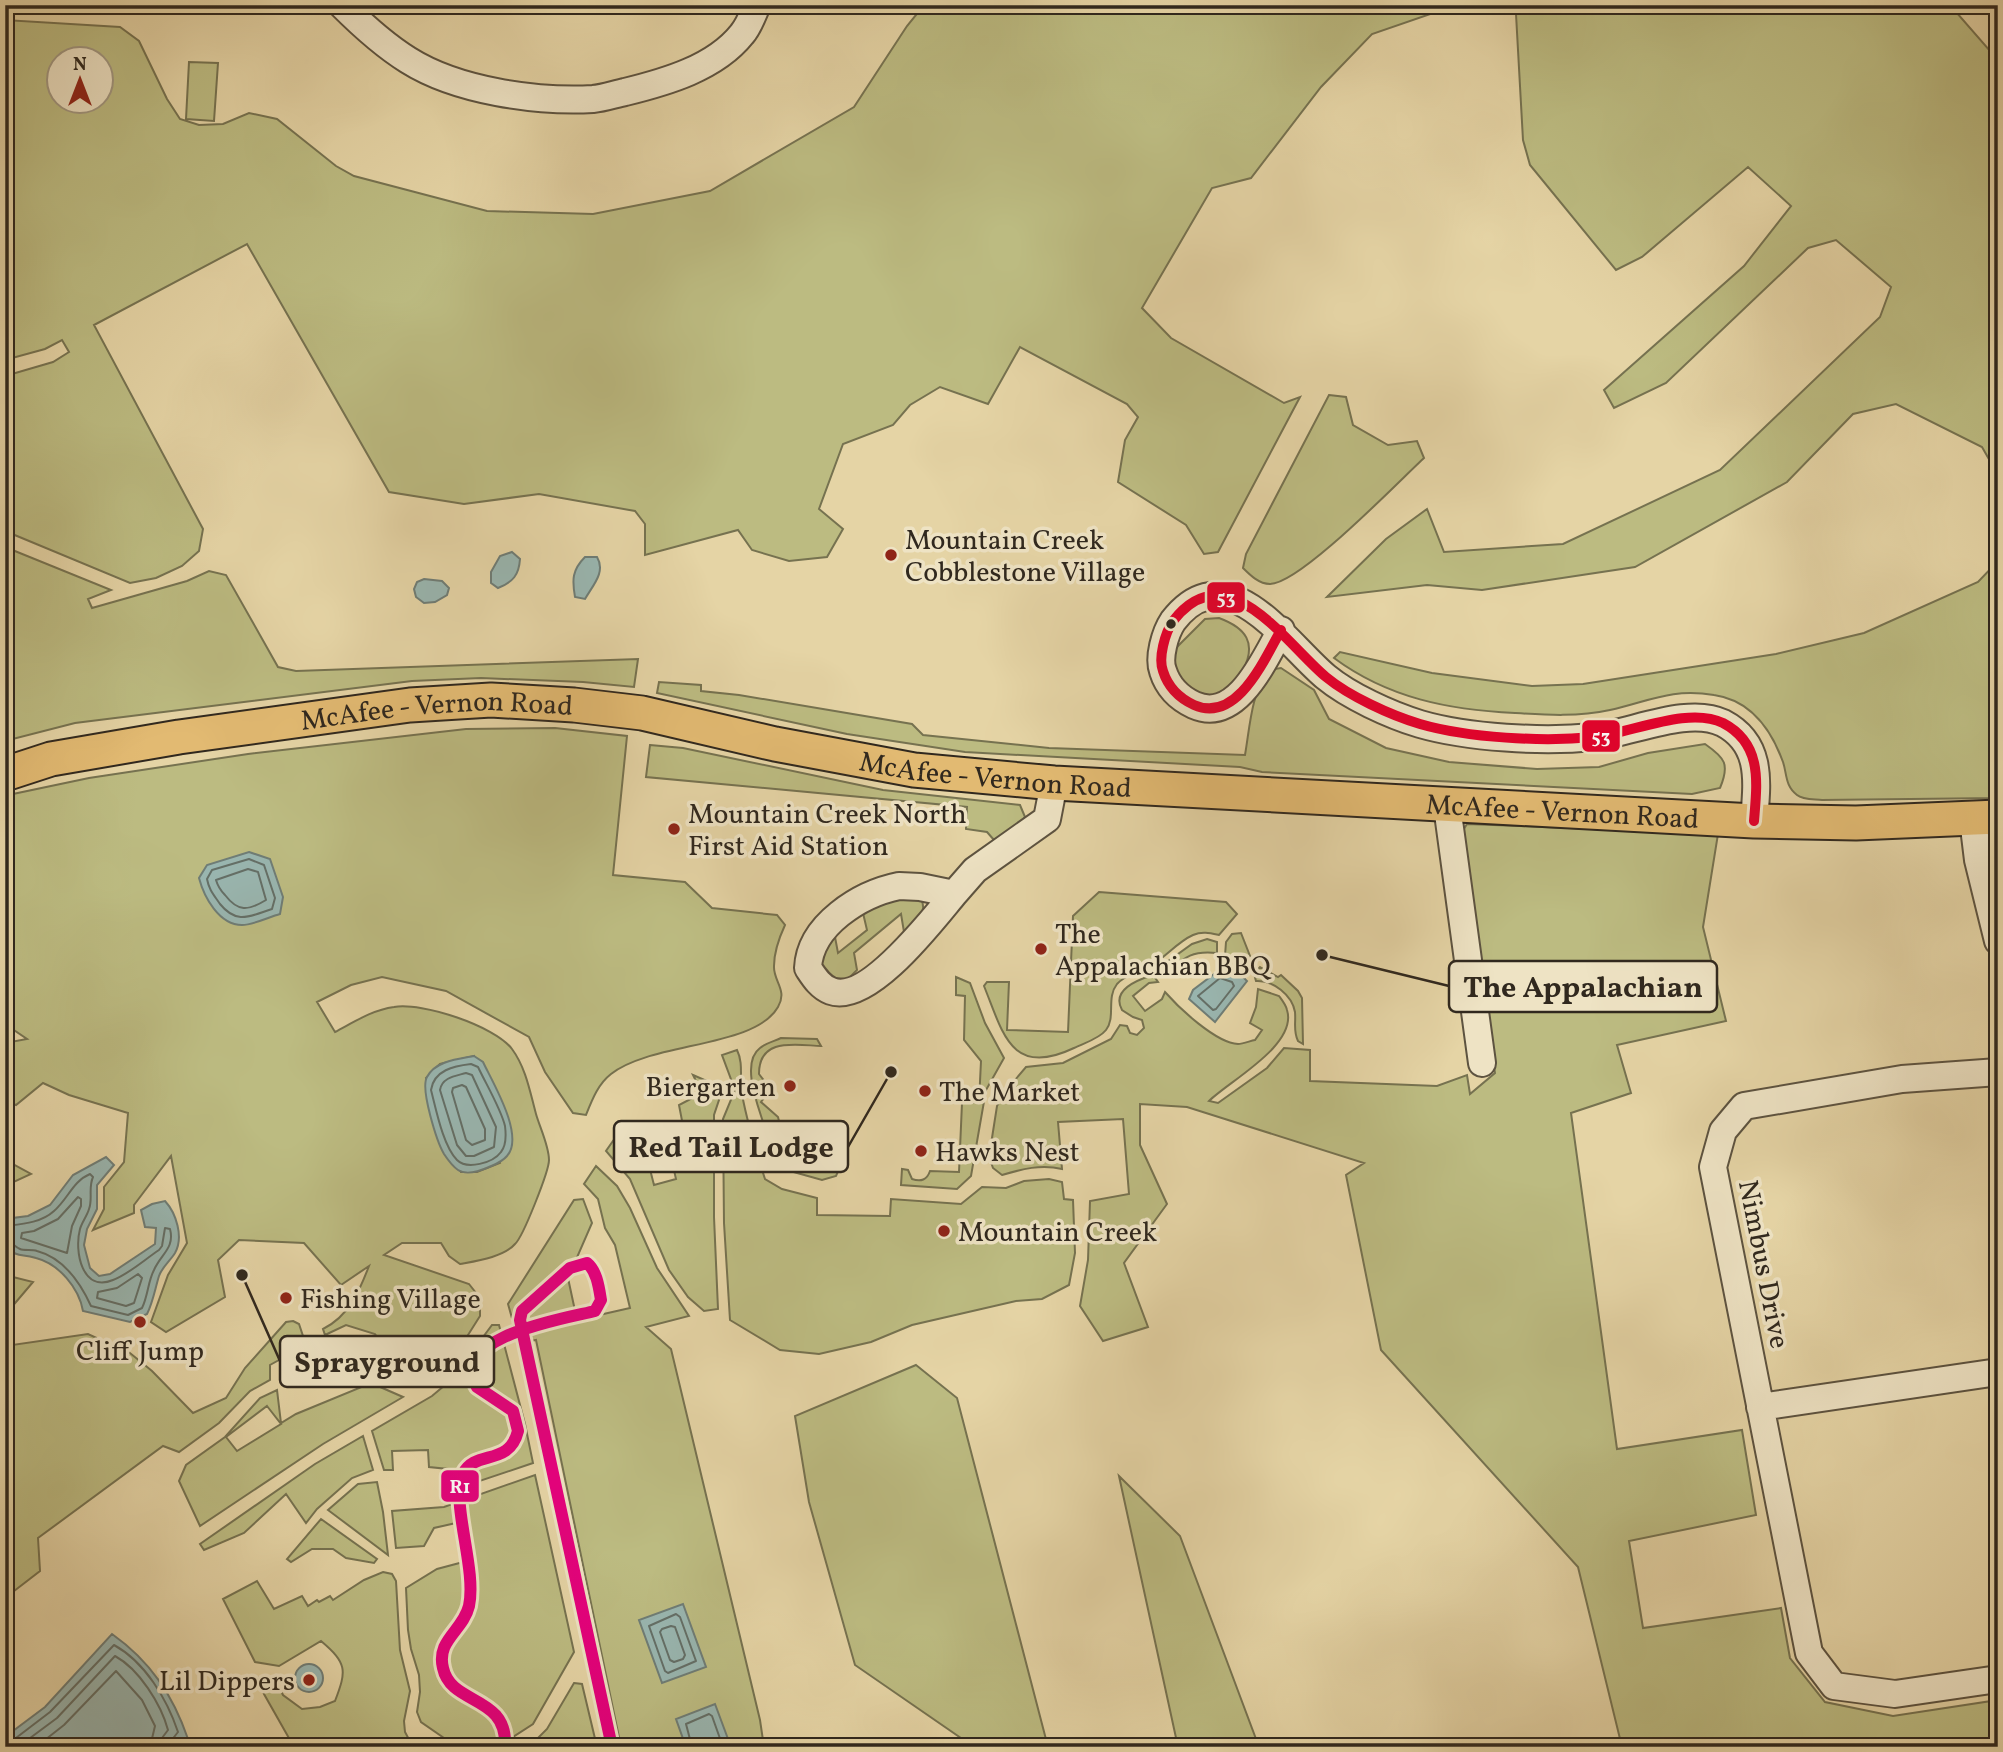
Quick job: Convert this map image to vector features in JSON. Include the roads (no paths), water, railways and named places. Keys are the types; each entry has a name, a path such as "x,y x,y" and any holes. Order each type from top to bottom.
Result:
{"main road":[{"name":"McAfee - Vernon Road","path":"5,774 51,759 179,737 410,705 491,700 574,705 642,713 775,744 914,770 1054,783 1754,821 1856,823 1985,818"}],"street":[{"path":"342,5 368,30 409,61 455,81 493,92 590,99 653,85 690,72 721,53 743,33 757,5"},
{"path":"1281,631 1241,695 1233,702 1217,708 1199,707 1181,699 1162,669 1161,653 1171,624 1195,602 1219,596 1231,598 1258,611 1281,631 1326,677 1345,690 1389,712 1431,726 1474,733 1568,739 1596,737 1694,717 1721,722 1744,739 1756,762 1754,821"},
{"path":"954,894 899,886 858,900 840,914 817,939 808,957 808,968 815,979 833,992 858,988 879,975 896,960 954,894 975,870 1047,819 1054,783"},
{"path":"1447,806 1482,1063"},
{"path":"1985,818 1978,860 1998,941"},
{"name":"Nimbus Drive","path":"1998,1072 1902,1079 1744,1106 1723,1131 1713,1167 1809,1653 1834,1686 1895,1695 1998,1679"},
{"path":"1760,1407 1998,1372"}],"water":[{"path":"512,552 520,559 517,574 498,588 491,583 491,572 500,556"},
{"path":"585,557 597,557 600,568 585,599 575,597 573,580 575,571"},
{"path":"424,579 442,581 449,588 447,595 435,602 424,603 416,597 414,589 417,582"},
{"path":"249,852 270,859 283,897 280,914 251,924 234,924 214,909 199,878 207,865"},
{"path":"1222,968 1230,975 1236,970 1247,981 1215,1022 1189,999 1193,990"},
{"path":"474,1056 483,1062 500,1096 510,1123 512,1147 499,1163 465,1173 454,1167 441,1148 430,1116 425,1083 435,1067"},
{"path":"106,1157 114,1165 97,1185 97,1209 87,1229 84,1245 90,1268 99,1276 110,1274 155,1244 156,1228 145,1227 141,1210 152,1204 165,1201 179,1233 178,1247 160,1273 147,1314 130,1322 83,1311 77,1294 60,1271 44,1261 17,1254 5,1246 5,1219 28,1216 50,1205 73,1175"},
{"path":"683,1604 706,1667 662,1683 639,1620"},
{"path":"112,1634 126,1644 159,1680 188,1739 170,1747 5,1747 5,1737 45,1707"},
{"name":"Lil Dippers","path":"309,1664 319,1668 323,1678 319,1688 309,1692 299,1688 295,1678 299,1668"},
{"path":"715,1704 731,1747 686,1747 676,1719"}],"place":[{"name":"Mountain Creek Cobblestone Village","path":"891,555"},
{"name":"Mountain Creek North First Aid Station","path":"674,829"},
{"name":"The Appalachian BBQ","path":"1041,949"},
{"name":"The Appalachian","path":"1322,955"},
{"name":"Red Tail Lodge","path":"891,1072"},
{"name":"Biergarten","path":"790,1086"},
{"name":"The Market","path":"925,1091"},
{"name":"Hawks Nest","path":"921,1151"},
{"name":"Mountain Creek","path":"944,1231"},
{"name":"Sprayground","path":"242,1275"},
{"name":"Fishing Village","path":"286,1298"},
{"name":"Cliff Jump","path":"140,1322"},
{"name":"Lil Dippers","path":"309,1680"}]}
